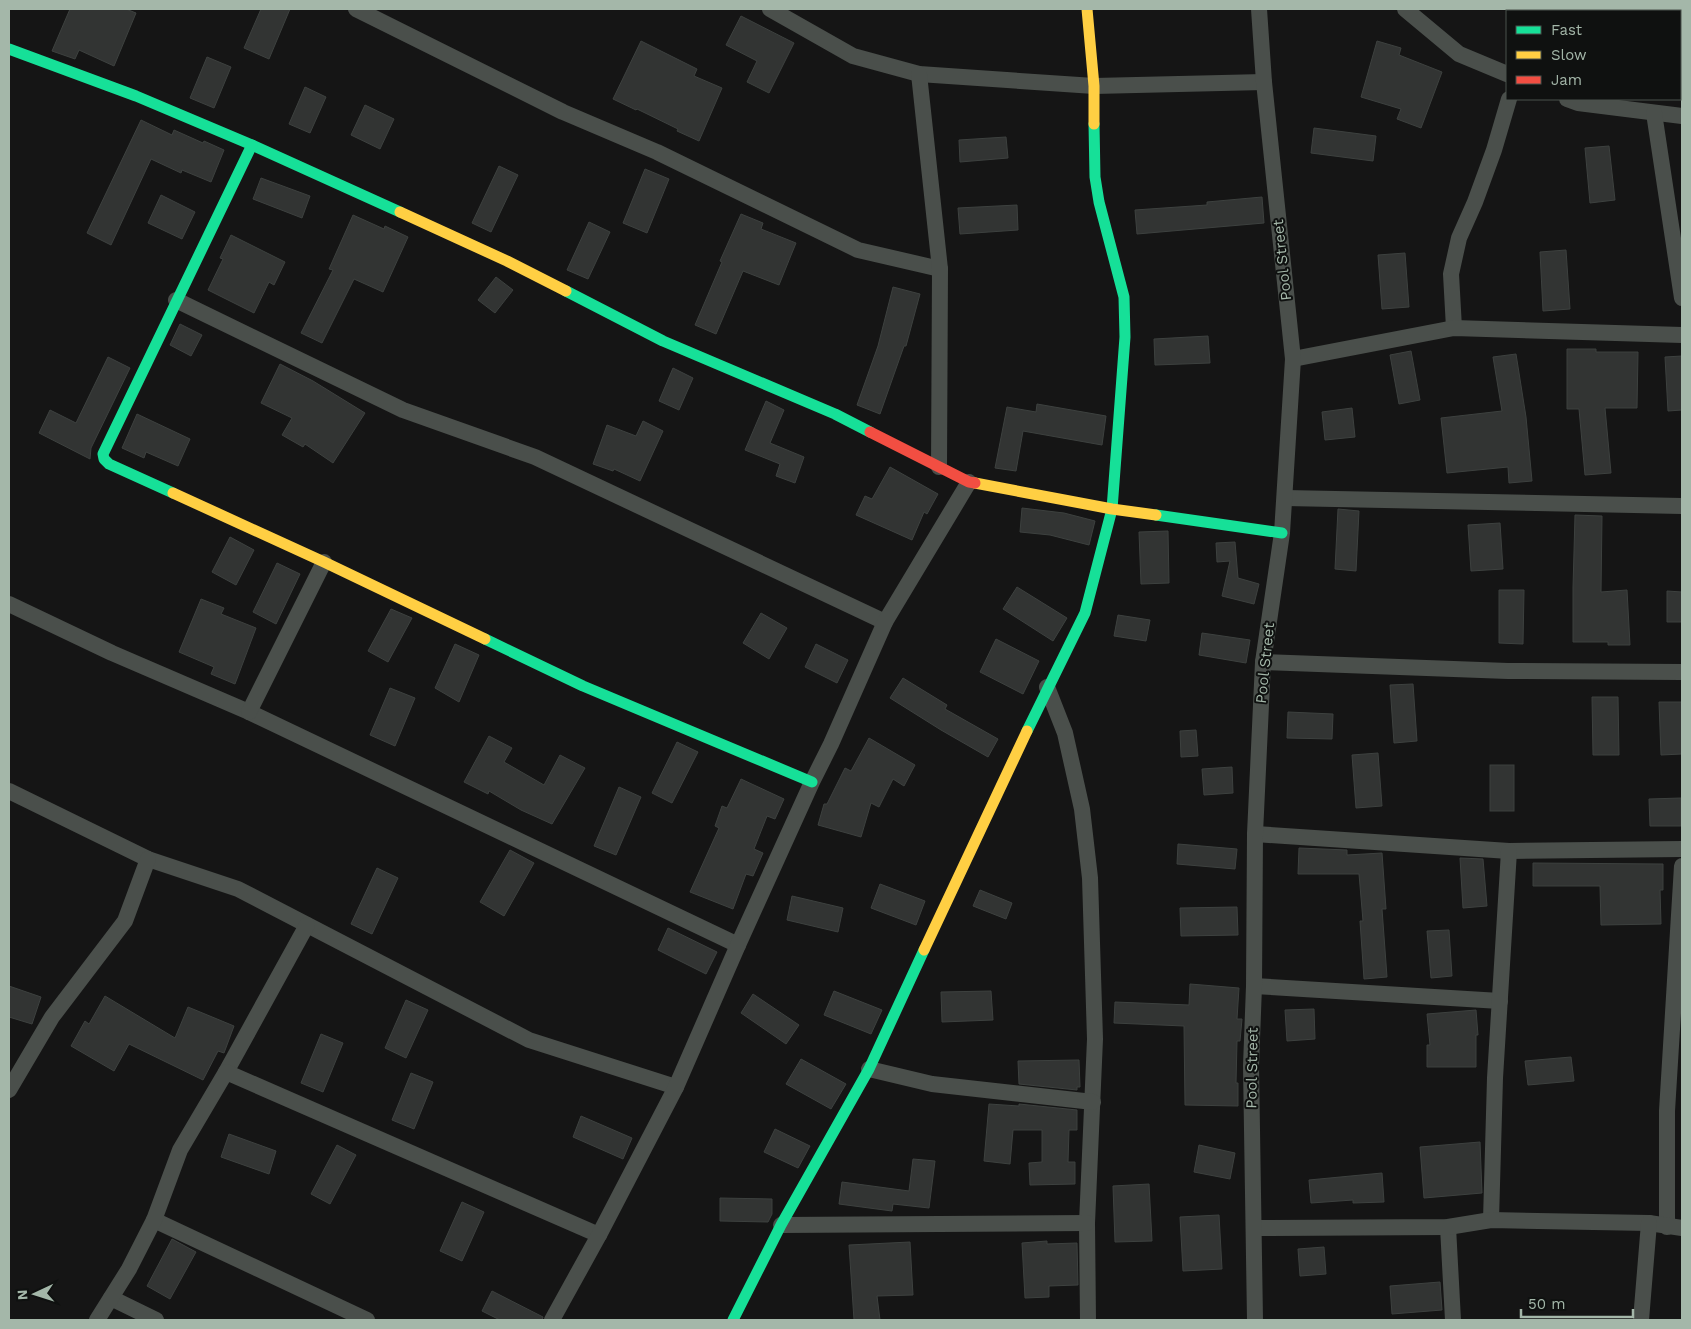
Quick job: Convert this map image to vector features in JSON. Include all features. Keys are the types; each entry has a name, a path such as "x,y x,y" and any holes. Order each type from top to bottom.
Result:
{"street":[{"path":"356,9 563,112 656,152 858,250 940,269"},
{"path":"770,9 853,56 919,74 1094,86 1264,82"},
{"path":"733,1320 781,1225 869,1069 1047,687 1085,613 1112,509 1126,337 1124,297 1099,202 1095,177 1094,86 1087,9"},
{"name":"Pool Street","path":"1255,1320 1251,1066 1254,986 1255,834 1263,662 1282,533 1293,359 1264,82 1259,9"},
{"path":"1405,9 1459,54 1506,74"},
{"path":"9,49 136,96 252,144 506,261 664,341 834,414 969,482 1112,509 1282,533"},
{"path":"919,74 940,269 939,467"},
{"path":"1454,328 1451,274 1459,238 1475,202 1494,150 1509,100"},
{"path":"1574,100 1682,116"},
{"path":"1654,113 1682,298"},
{"path":"252,144 103,454 104,459 109,464 324,562 583,686 812,782"},
{"path":"176,300 403,410 535,457 885,622"},
{"path":"1293,359 1454,328 1682,335"},
{"path":"552,1320 599,1235 676,1087 738,945 885,622 969,482"},
{"path":"1285,498 1682,506"},
{"path":"249,712 324,562"},
{"path":"9,604 112,653 249,712 738,945"},
{"path":"1263,662 1508,671 1682,672"},
{"path":"1047,687 1065,734 1082,809 1088,861 1095,1040 1087,1223 1088,1320"},
{"path":"9,791 148,859 238,889 529,1040 676,1087"},
{"path":"1255,834 1509,851 1682,849"},
{"path":"1491,1220 1495,1078 1509,851"},
{"path":"9,1090 52,1017 125,921 148,859"},
{"path":"1254,1228 1448,1227 1491,1220 1649,1223 1675,1227 1667,1111 1682,866"},
{"path":"97,1320 129,1269 154,1220 180,1150 308,925"},
{"path":"1254,986 1500,1001"},
{"path":"869,1069 932,1084 1093,1102"},
{"path":"226,1072 599,1235"},
{"path":"154,1220 367,1320"},
{"path":"781,1225 1087,1223"},
{"path":"1641,1320 1649,1223"},
{"path":"1448,1227 1453,1320"},
{"path":"111,1298 156,1320"}],"building":[{"path":"70,9 126,9 136,13 114,66 79,50 75,59 52,51"},
{"path":"261,9 290,9 269,59 244,48"},
{"path":"741,16 794,43 769,93 747,82 757,61 726,45"},
{"path":"641,41 697,69 694,76 722,88 699,141 677,131 678,129 613,99"},
{"path":"1377,41 1401,48 1399,55 1442,72 1421,128 1397,119 1401,109 1361,97"},
{"path":"207,57 231,67 214,108 190,98"},
{"path":"305,87 326,97 310,133 289,124"},
{"path":"365,105 394,119 380,149 351,135"},
{"path":"141,120 172,135 174,130 224,150 211,182 182,170 181,173 151,159 111,245 87,233"},
{"path":"1314,128 1376,136 1373,161 1311,153"},
{"path":"1006,137 1008,158 960,162 959,140"},
{"path":"1609,146 1615,200 1590,203 1585,148"},
{"path":"499,166 518,175 491,232 472,223"},
{"path":"645,169 669,179 647,233 623,223"},
{"path":"261,178 310,196 302,218 253,199"},
{"path":"161,195 195,212 182,239 148,223"},
{"path":"1262,197 1264,223 1137,234 1135,210 1207,205 1207,202"},
{"path":"1017,205 1018,230 960,234 958,208"},
{"path":"741,214 763,223 761,229 796,243 779,285 743,271 716,334 695,325"},
{"path":"353,215 384,229 385,226 408,237 383,292 354,279 322,343 301,333 333,270 329,269"},
{"path":"589,222 610,232 588,279 567,270"},
{"path":"231,235 285,262 274,285 269,282 254,313 208,290 223,259 220,258"},
{"path":"1566,250 1570,309 1543,311 1540,252"},
{"path":"1405,253 1409,307 1382,309 1378,255"},
{"path":"496,277 513,290 495,313 478,300"},
{"path":"893,287 920,294 906,346 904,346 880,414 857,405 878,346"},
{"path":"180,324 202,335 191,356 170,345"},
{"path":"1208,336 1210,363 1155,365 1154,339"},
{"path":"1567,349 1596,349 1596,352 1638,352 1637,408 1605,408 1611,473 1585,475 1579,409 1567,409"},
{"path":"1411,351 1420,400 1399,404 1390,355"},
{"path":"1516,354 1526,417 1532,481 1509,483 1508,467 1447,473 1441,418 1502,411 1493,357"},
{"path":"1682,356 1682,410 1668,411 1665,357"},
{"path":"108,357 130,368 91,448 90,459 39,433 50,410 76,423"},
{"path":"280,364 313,381 365,413 333,463 305,444 303,447 282,435 292,418 261,403"},
{"path":"673,368 693,378 679,410 659,401"},
{"path":"766,401 784,410 770,443 804,457 795,483 776,476 780,464 745,450"},
{"path":"1037,404 1106,416 1102,445 1023,431 1016,471 995,468 1007,407 1036,412"},
{"path":"1352,408 1355,437 1325,440 1322,412"},
{"path":"137,414 190,439 178,466 146,452 144,458 122,448"},
{"path":"643,421 663,431 640,481 614,469 613,471 593,464 607,425 636,436"},
{"path":"890,467 938,494 927,514 924,512 912,540 856,515 865,496 872,499"},
{"path":"1022,508 1064,513 1095,521 1089,545 1050,535 1020,532"},
{"path":"1338,509 1359,511 1356,571 1335,569"},
{"path":"1575,515 1602,516 1601,592 1627,590 1630,645 1608,645 1608,642 1573,642"},
{"path":"1500,523 1503,569 1471,571 1468,525"},
{"path":"1168,531 1169,583 1141,584 1139,532"},
{"path":"230,537 254,550 236,585 212,572"},
{"path":"1235,542 1238,578 1259,584 1254,604 1222,596 1230,561 1217,562 1216,543"},
{"path":"277,563 300,574 276,624 253,612"},
{"path":"1017,587 1067,618 1053,641 1003,609"},
{"path":"1499,590 1524,590 1523,644 1499,643"},
{"path":"1667,591 1682,592 1682,622 1667,622"},
{"path":"201,599 224,608 221,614 256,628 235,684 211,674 214,667 179,652"},
{"path":"391,609 412,618 388,662 368,651"},
{"path":"761,613 787,628 769,659 743,643"},
{"path":"1118,615 1150,620 1146,641 1114,636"},
{"path":"1202,633 1250,640 1246,663 1199,655"},
{"path":"996,639 1039,661 1023,694 980,672"},
{"path":"455,644 479,655 459,702 435,688"},
{"path":"816,644 848,660 837,683 805,667"},
{"path":"903,678 947,705 945,709 998,739 988,757 890,698"},
{"path":"1413,684 1417,741 1394,743 1390,685"},
{"path":"390,688 415,698 395,746 370,735"},
{"path":"1592,697 1618,697 1619,755 1593,755"},
{"path":"1659,702 1682,702 1682,754 1661,755"},
{"path":"1288,712 1333,714 1332,739 1287,738"},
{"path":"1196,730 1198,756 1181,757 1180,731"},
{"path":"489,736 512,748 504,762 544,785 560,755 585,768 552,824 521,810 489,791 488,794 464,782"},
{"path":"869,738 915,765 904,786 893,779 879,807 871,803 861,837 818,825 824,804 827,804 845,768 851,771"},
{"path":"677,742 698,752 672,803 652,793"},
{"path":"1378,753 1382,806 1356,808 1352,755"},
{"path":"1490,765 1514,765 1514,811 1490,811"},
{"path":"1232,767 1233,793 1204,795 1202,769"},
{"path":"741,779 784,799 775,819 767,816 754,849 763,853 753,876 746,874 733,909 690,892 719,828 715,826 722,806 727,808"},
{"path":"619,787 641,797 616,855 594,846"},
{"path":"1681,798 1681,826 1650,826 1649,799"},
{"path":"1178,844 1237,849 1235,869 1177,864"},
{"path":"1299,848 1347,850 1347,855 1382,853 1386,909 1382,909 1387,977 1364,979 1360,921 1363,921 1359,874 1298,874"},
{"path":"510,850 534,863 504,916 480,902"},
{"path":"1460,858 1483,859 1487,906 1463,908"},
{"path":"1533,863 1663,864 1663,890 1660,890 1661,924 1601,925 1600,886 1533,886"},
{"path":"377,868 398,878 372,934 351,924"},
{"path":"880,884 925,901 916,925 871,908"},
{"path":"980,890 1012,903 1006,919 973,906"},
{"path":"792,896 843,908 838,932 787,920"},
{"path":"1237,907 1238,935 1181,936 1180,908"},
{"path":"668,928 717,952 706,974 658,950"},
{"path":"1449,930 1452,976 1431,978 1427,931"},
{"path":"1190,984 1239,988 1237,1019 1242,1019 1240,1041 1237,1041 1236,1083 1238,1083 1238,1106 1185,1105 1184,1026 1114,1023 1115,1002 1189,1005"},
{"path":"9,986 41,997 32,1024 9,1017"},
{"path":"834,991 882,1010 871,1034 824,1015"},
{"path":"991,991 993,1020 942,1022 941,992"},
{"path":"753,994 799,1025 786,1044 741,1013"},
{"path":"105,996 175,1038 188,1007 234,1026 224,1053 218,1051 203,1080 129,1044 114,1071 71,1046 85,1021 89,1024"},
{"path":"406,1000 428,1010 406,1058 385,1048"},
{"path":"1314,1009 1315,1039 1287,1041 1285,1010"},
{"path":"1476,1010 1478,1035 1476,1035 1476,1067 1427,1067 1427,1045 1430,1045 1427,1014"},
{"path":"321,1034 343,1043 323,1092 301,1083"},
{"path":"1571,1057 1574,1081 1528,1085 1525,1061"},
{"path":"801,1059 846,1084 831,1109 786,1084"},
{"path":"1079,1060 1080,1087 1077,1087 1077,1090 1019,1084 1018,1061"},
{"path":"411,1073 433,1082 414,1129 392,1120"},
{"path":"989,1104 1019,1106 1019,1104 1077,1110 1077,1130 1069,1130 1068,1162 1075,1162 1075,1184 1030,1185 1029,1163 1042,1162 1042,1130 1013,1130 1010,1164 984,1161"},
{"path":"581,1116 632,1138 623,1159 573,1137"},
{"path":"775,1129 810,1146 798,1168 764,1152"},
{"path":"229,1134 276,1151 269,1174 221,1157"},
{"path":"1480,1142 1482,1193 1424,1198 1420,1147"},
{"path":"337,1145 356,1155 330,1204 311,1194"},
{"path":"1199,1145 1235,1153 1230,1179 1194,1172"},
{"path":"913,1159 935,1161 929,1208 893,1204 892,1211 839,1204 842,1182 909,1191"},
{"path":"1382,1173 1384,1202 1353,1203 1353,1200 1311,1203 1309,1180"},
{"path":"1149,1184 1152,1241 1115,1242 1113,1186"},
{"path":"720,1198 772,1199 772,1214 768,1222 720,1221"},
{"path":"462,1202 484,1212 462,1261 440,1251"},
{"path":"1219,1215 1222,1269 1183,1271 1180,1217"},
{"path":"172,1239 196,1252 170,1299 147,1286"},
{"path":"1047,1241 1047,1244 1077,1243 1078,1285 1049,1286 1049,1297 1025,1298 1022,1243"},
{"path":"910,1242 913,1295 877,1296 880,1320 854,1320 849,1245"},
{"path":"1324,1247 1326,1274 1300,1276 1298,1249"},
{"path":"1440,1282 1442,1310 1392,1314 1390,1286"},
{"path":"492,1291 543,1317 542,1320 500,1320 482,1311"}],"traffic: fast":[{"path":"9,49 136,96 252,145 400,212"},
{"path":"1027,731 1085,613 1112,509 1125,337 1124,297 1099,202 1095,177 1094,124"},
{"path":"173,493 109,464 104,459 103,454 252,145"},
{"path":"566,291 663,341 835,414 870,432"},
{"path":"1156,515 1282,533"},
{"path":"485,639 583,686 812,782"},
{"path":"733,1320 781,1225 869,1069 924,950"}],"traffic: slow":[{"path":"1087,9 1094,86 1094,124"},
{"path":"400,212 507,261 566,291"},
{"path":"975,483 1112,509 1156,515"},
{"path":"173,493 324,562 485,639"},
{"path":"924,950 1027,731"}],"traffic: jam":[{"path":"870,432 969,482 975,483"}]}
